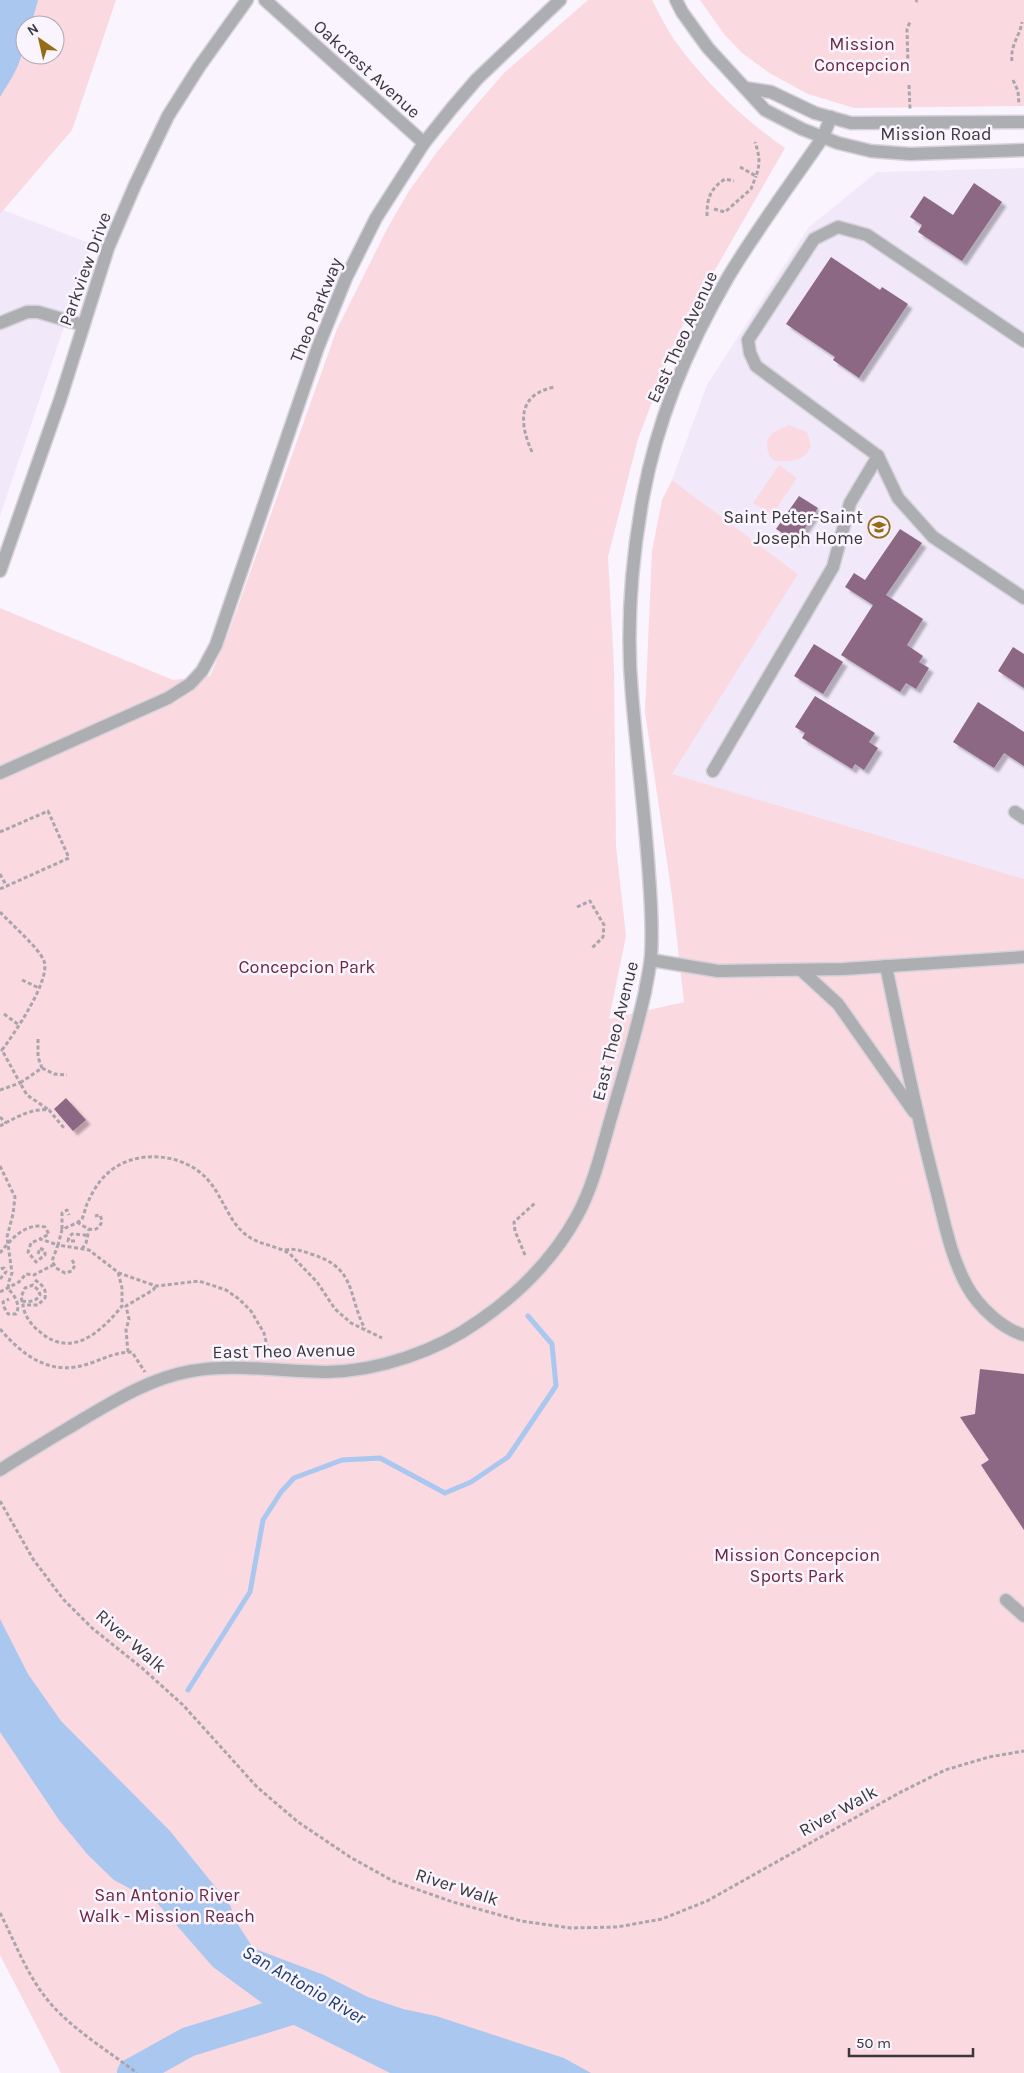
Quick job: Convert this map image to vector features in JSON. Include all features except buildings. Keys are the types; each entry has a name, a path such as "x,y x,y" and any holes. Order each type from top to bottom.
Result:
{"street":[{"name":"Parkview Drive","path":"0,571 60,400 108,248 135,185 168,116 203,61 247,0"},
{"name":"Oakcrest Avenue","path":"265,0 424,143"},
{"name":"Theo Parkway","path":"0,773 149,708 190,684 202,671 216,645 318,347 346,278 376,218 424,143 478,79 560,0"},
{"name":"Mission Road","path":"676,0 682,12 708,48 765,110 802,129 871,152 910,154 1024,150"},
{"name":"Mission Road","path":"746,88 771,92 815,113 851,123 1024,122"},
{"name":"East Theo Avenue","path":"0,1470 122,1396 173,1375 198,1370 258,1368 329,1372 394,1361 435,1346 476,1324 516,1293 549,1258 580,1208 596,1168 638,1027 651,960 652,918 648,854 632,690 629,622 633,556 643,494 655,443 675,384 701,329 727,278 823,137 831,117"},
{"path":"1024,341 867,235 838,227 814,239 748,340 750,352 756,366 878,456 898,498 934,537 1024,598"},
{"path":"0,323 27,312 38,312 83,325"},
{"path":"713,771 833,567 850,503 878,456"},
{"path":"651,960 718,971 801,970 1024,957"},
{"path":"886,966 917,1117 953,1256 968,1288 986,1311 1016,1333 1024,1335"},
{"path":"801,970 838,1004 917,1117"},
{"path":"1006,1600 1024,1616"}],"path":[{"path":"908,65 907,29 910,22"},
{"path":"1012,61 1014,41 1021,30 1022,22"},
{"path":"1013,80 1018,91 1019,104"},
{"path":"909,85 910,109"},
{"path":"714,210 725,212 751,189 759,167 760,156 755,142"},
{"path":"740,167 756,176"},
{"path":"707,216 707,203 710,193 725,179 734,181"},
{"path":"532,452 525,436 523,412 536,393 542,389 555,386"},
{"path":"0,832 48,811 68,858 6,885 0,890"},
{"path":"0,874 6,885"},
{"path":"577,907 590,901 604,924 604,937 592,948"},
{"path":"0,912 44,960 45,968 39,988 20,1025 1,1050 27,1095 49,1110 64,1128"},
{"path":"22,980 39,988"},
{"path":"4,1014 20,1025"},
{"path":"38,1039 38,1057 42,1068 54,1074 67,1075"},
{"path":"0,1090 20,1083 42,1068"},
{"path":"0,1126 24,1114 40,1109 49,1110"},
{"path":"0,1117 6,1123"},
{"path":"62,1230 82,1219 96,1187 108,1172 132,1160 162,1157 180,1162 207,1178 234,1222 245,1234 264,1245 284,1250 300,1250 335,1264 345,1276 350,1286 365,1330"},
{"path":"0,1166 15,1197 7,1237 12,1273 8,1289 15,1298 18,1312 16,1314 8,1314 4,1307 3,1302 9,1299"},
{"path":"525,1255 515,1231 514,1222 535,1202"},
{"path":"69,1215 67,1210 62,1213 62,1230 52,1261 53,1265 61,1271 68,1273 74,1267 72,1260"},
{"path":"76,1222 89,1229 96,1230 101,1224 100,1215 95,1216"},
{"path":"0,1253 17,1235 31,1227 45,1227 49,1234 31,1243 29,1247 28,1252 36,1262 45,1256 45,1251 40,1248 38,1254"},
{"path":"82,1249 89,1229"},
{"path":"75,1241 68,1242 72,1234 85,1235 87,1238"},
{"path":"40,1239 58,1245 89,1250 117,1272 156,1286 199,1281 226,1290 251,1311 264,1333 268,1350"},
{"path":"284,1250 297,1260 317,1282 335,1310 352,1323 382,1338"},
{"path":"0,1292 8,1289 26,1274 34,1274 53,1265"},
{"path":"0,1269 4,1268 6,1272 0,1279"},
{"path":"117,1272 122,1288 124,1306 129,1318 126,1330 128,1352"},
{"path":"22,1303 38,1305 45,1298 46,1291 34,1280"},
{"path":"22,1303 33,1301 40,1295 39,1291 33,1286 25,1288 22,1292 22,1303 27,1317 33,1326 46,1337 61,1343 71,1343 88,1339 99,1332 124,1306 153,1290 156,1286"},
{"path":"0,1329 15,1346 29,1357 57,1368 73,1368 92,1363 107,1356 132,1352 139,1360 151,1383"},
{"name":"River Walk","path":"0,1501 33,1558 63,1599 92,1628 142,1668 183,1705 257,1787 298,1822 392,1881 453,1902 521,1921 571,1928 616,1927 662,1919 707,1901 835,1829 946,1770 989,1757 1024,1751"},
{"path":"0,1913 34,1981 54,2007 72,2024 137,2073"}],"shaded area":[{"name":"Saint Peter-Saint Joseph Home","path":"1024,168 1024,879 671,774 798,574 672,480 707,385 809,227 877,172"},
{"path":"3,210 92,244 0,516 0,214"}],"green space":[{"path":"0,0 116,0 72,130 0,214"},
{"path":"588,0 652,0 672,36 699,71 754,125 785,148 677,336 638,439 608,557 614,666 616,846 626,936 609,1019 684,1002 672,896 645,712 652,551 662,500 672,480 798,574 672,774 1024,879 1024,2073 61,2073 0,1955 0,608 173,680 210,676 227,637 337,329 388,227 409,191 437,152 504,73"},
{"name":"Mission Concepcion","path":"700,0 1024,0 1024,106 854,108 808,94 771,74 742,53 724,34"},
{"path":"789,425 807,432 811,446 805,455 796,460 775,461 768,452 767,441 772,434"},
{"path":"779,465 797,478 772,515 753,503"}],"water":[{"path":"0,0 38,0 34,15 15,15 15,65 18,65 0,97"},
{"name":"San Antonio River","path":"0,1619 28,1674 61,1721 170,1831 230,1905 237,1923 253,1948 324,1975 368,1997 403,2009 436,2016 564,2058 591,2073 390,2073 288,2022 213,1967 158,1904 114,1880 88,1855 59,1820 0,1732"}],"waterway":[{"path":"188,1690 250,1592 263,1520 281,1492 294,1478 342,1460 380,1458 445,1493 471,1482 508,1457 556,1386 552,1344 528,1316"},
{"name":"San Antonio River","path":"132,2073 188,2042 317,2002"}],"place":[{"name":"Saint Peter-Saint Joseph Home","path":"879,527"}],"park label":[{"name":"Concepcion Park","path":"307,967"},
{"name":"Mission Concepcion Sports Park","path":"797,1565"},
{"name":"San Antonio River Walk - Mission Reach","path":"167,1905"}]}
